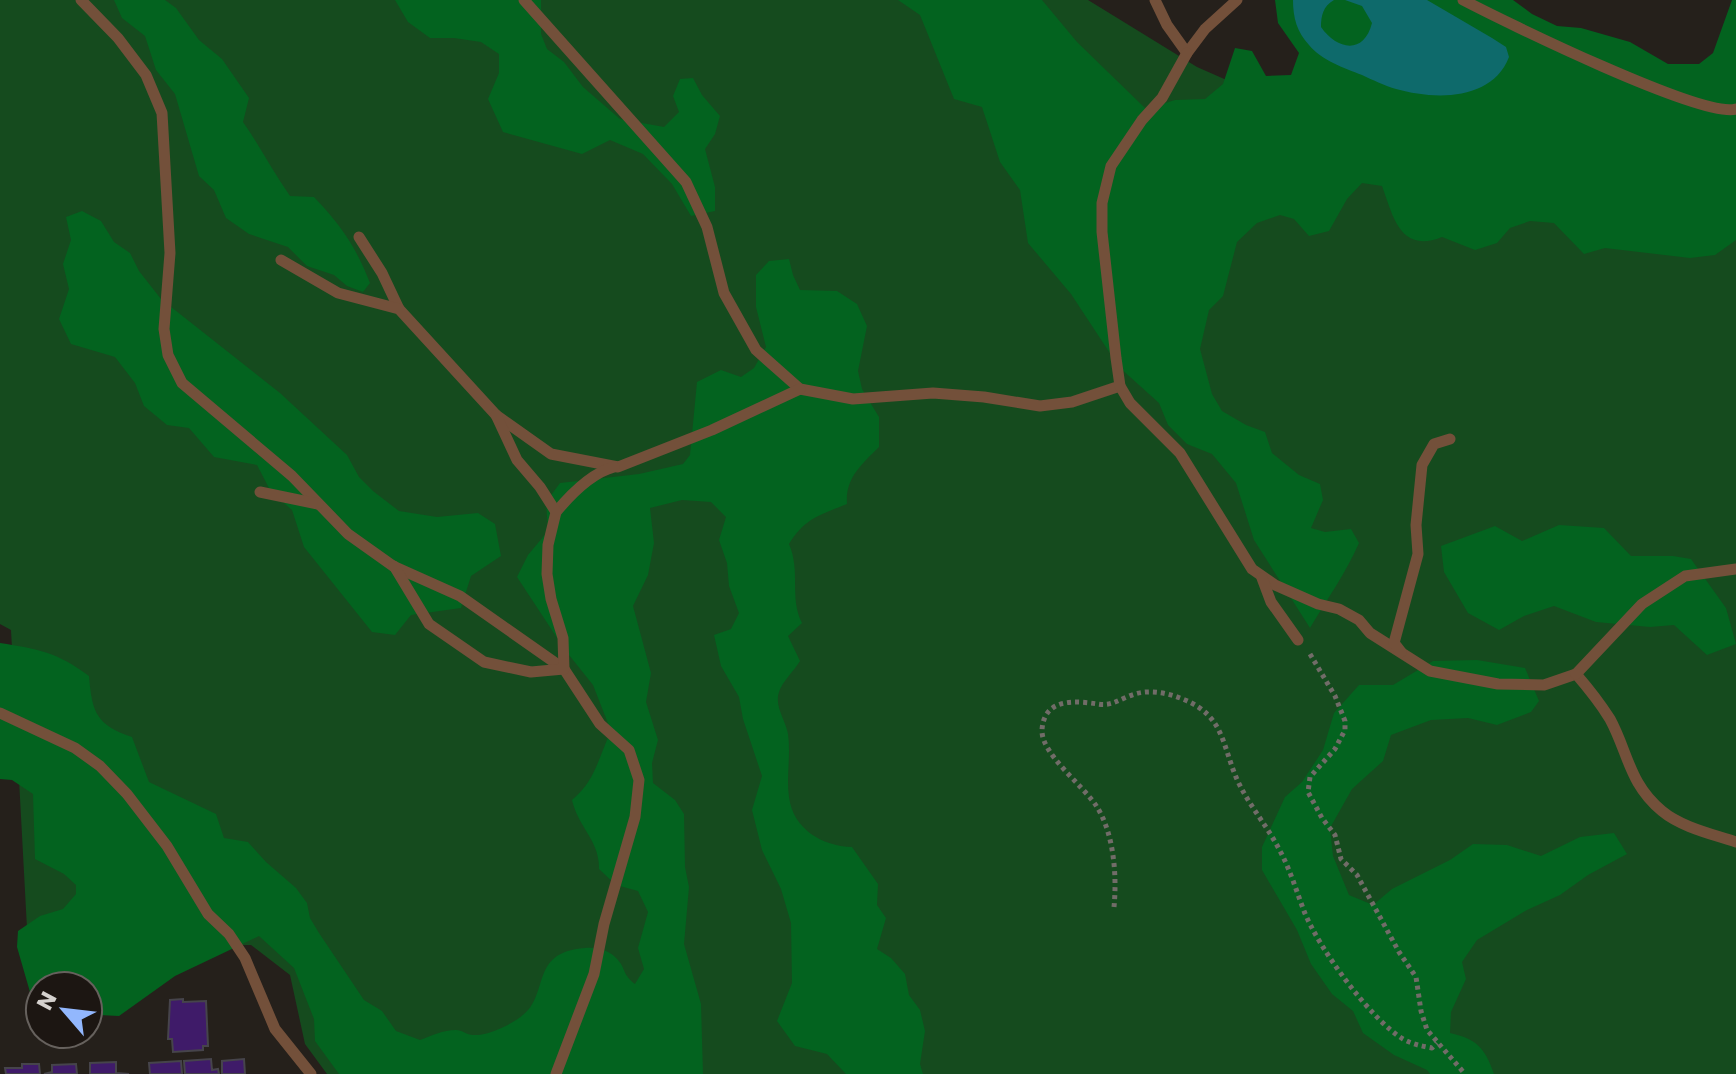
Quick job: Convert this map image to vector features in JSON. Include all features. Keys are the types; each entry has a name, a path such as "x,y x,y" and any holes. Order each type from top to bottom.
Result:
{"lane":[{"path":"81,0 118,38 146,75 162,113 170,253 164,329 168,355 182,383 292,476 348,534 393,566 460,596 564,669 600,724 629,750 639,780 635,817 604,924 594,974 556,1074"},
{"path":"524,0 686,182 707,227 724,293 756,350 800,389 853,399 933,393 1040,406 1072,402 1120,386"},
{"path":"1155,0 1167,25 1187,53"},
{"path":"1237,0 1205,29 1187,53 1162,98 1142,120 1111,166 1102,203 1102,232 1120,386 1142,417 1180,453 1252,569 1262,578 1359,620 1370,633 1430,671 1498,684 1544,685 1576,674 1642,604 1685,576 1736,569"},
{"path":"1463,0 1543,41 1697,103 1726,112 1736,109"},
{"path":"359,237 382,273 399,309 496,415 551,454 618,467"},
{"path":"281,260 338,293 399,309"},
{"path":"564,669 563,638 547,574 548,545 556,512 569,496 596,475 712,430 800,389"},
{"path":"496,415 517,460 556,512"},
{"path":"1404,655 1394,643 1418,554 1416,525 1422,465 1434,444 1450,439"},
{"path":"260,492 320,505"},
{"path":"393,566 429,624 484,662 531,672 564,669"},
{"path":"1262,578 1271,602 1298,640"},
{"path":"1576,674 1611,722 1630,771 1663,812 1736,842"},
{"path":"0,713 75,748 100,766 127,794 167,846 208,914 229,934 245,958 275,1029 311,1074"}],"path":[{"path":"1298,640 1319,667 1341,706 1345,721 1345,730 1335,749 1310,777 1308,792 1335,835 1341,859 1357,875 1399,952 1411,967 1419,984 1424,1020 1437,1043 1465,1074"},
{"path":"1114,907 1106,826 1083,787 1047,750 1042,731 1048,713 1060,703 1086,701 1108,705 1148,691 1171,694 1193,703 1215,720 1236,777 1277,845 1305,912 1339,972 1384,1023 1402,1038 1432,1048 1437,1043"}],"green space":[{"path":"0,0 1088,0 1197,67 1315,119 1676,85 1736,47 1736,1074 327,1074 305,1044 290,975 251,945 28,947 11,630 0,624"},
{"path":"114,0 165,0 176,8 199,40 222,59 249,98 243,122 290,196 314,197 353,247 370,283 363,292 347,286 334,275 307,266 288,247 249,234 226,218 214,190 199,176 175,94 156,70 145,36 122,18"},
{"path":"395,0 541,0 541,34 547,49 564,62 583,87 620,119 664,127 679,112 673,96 680,79 693,78 702,95 720,116 715,134 705,149 715,187 715,211 691,216 672,184 643,154 610,140 582,154 503,132 488,99 499,73 499,54 481,42 430,38 408,22"},
{"path":"898,0 1042,0 1077,42 1146,109 1175,100 1205,99 1223,84 1235,48 1252,51 1266,76 1291,75 1299,53 1278,23 1275,0 1513,0 1557,26 1581,28 1630,42 1668,64 1699,64 1713,53 1732,0 1736,0 1736,240 1715,255 1690,258 1605,248 1584,254 1554,223 1530,221 1510,228 1497,243 1475,250 1442,237 1428,241 1407,236 1395,220 1382,186 1362,183 1347,199 1329,231 1309,236 1294,219 1280,215 1257,223 1237,242 1223,296 1209,310 1200,349 1212,394 1222,411 1265,432 1272,453 1299,475 1320,484 1323,500 1311,528 1325,532 1351,529 1359,543 1310,628 1254,540 1236,483 1212,454 1187,444 1168,425 1159,403 1119,367 1071,294 1028,243 1020,190 1000,162 982,107 954,99 920,15"},
{"path":"82,211 101,221 114,242 130,253 139,271 161,299 280,393 347,455 359,477 373,491 399,511 437,517 478,513 495,524 501,556 471,576 461,608 411,615 395,635 372,632 304,547 292,510 271,492 257,465 214,457 189,428 167,425 144,406 135,383 115,357 71,344 59,319 69,289 63,264 71,240 66,217"},
{"path":"789,259 800,290 837,291 857,304 867,326 858,371 862,389 879,417 879,447 852,479 847,504 807,523 789,544 794,564 796,604 802,623 788,636 800,661 783,684 778,697 788,734 788,782 792,808 796,818 811,834 830,843 852,847 878,884 877,905 886,918 877,949 891,958 905,974 909,995 920,1010 925,1031 920,1064 923,1074 846,1074 827,1054 795,1046 777,1021 792,983 791,923 781,889 762,850 752,810 762,776 739,697 721,666 714,635 731,629 739,613 729,586 727,563 719,540 726,517 711,502 682,500 650,508 654,543 648,575 633,606 651,673 646,702 658,740 652,763 653,783 675,800 684,814 685,867 689,887 684,944 701,1004 703,1074 339,1074 315,1041 314,1019 294,968 259,936 175,976 119,1016 104,1015 104,970 24,971 17,947 18,931 40,916 63,909 76,894 76,885 64,874 35,859 33,794 12,780 0,779 0,643 47,653 89,676 98,716 111,727 132,737 149,782 216,814 224,838 248,842 296,888 307,903 310,918 319,933 364,1000 382,1011 396,1031 420,1040 451,1030 478,1035 503,1027 529,1009 547,966 567,951 589,948 607,952 618,960 635,984 644,969 638,948 648,912 638,891 616,885 599,869 596,850 572,800 591,776 611,731 593,685 565,650 517,577 528,555 548,531 546,502 560,483 639,474 683,464 690,455 697,382 721,370 741,377 754,368 766,347 756,307 756,275 769,261"},
{"path":"1559,525 1604,528 1631,556 1691,559 1726,608 1736,644 1707,655 1674,625 1650,627 1596,622 1554,606 1524,616 1499,630 1468,613 1444,572 1441,546 1495,526 1522,541"},
{"path":"1477,660 1525,668 1539,701 1531,712 1497,725 1468,718 1431,720 1391,735 1383,761 1352,789 1330,828 1333,856 1349,895 1373,905 1392,889 1450,860 1473,844 1507,845 1541,856 1580,837 1614,833 1627,854 1477,940 1462,962 1466,979 1451,1012 1450,1033 1479,1046 1494,1074 1430,1074 1394,1055 1363,1033 1353,1011 1332,994 1311,964 1297,930 1262,870 1262,847 1285,797 1302,782 1323,750 1334,713 1359,685 1393,685 1433,661"}],"water":[{"path":"1293,0 1334,0 1323,12 1321,27 1335,41 1350,46 1363,40 1372,23 1362,6 1345,0 1427,0 1506,47 1509,57 1490,82 1476,89 1461,94 1411,93 1383,85 1320,55 1299,30"}],"building":[{"path":"183,999 183,1002 206,1001 208,1046 203,1046 203,1050 173,1052 172,1039 168,1039 170,1000"},
{"path":"211,1059 212,1070 218,1069 219,1074 185,1074 184,1061"},
{"path":"244,1059 245,1074 222,1074 222,1061"},
{"path":"181,1061 182,1074 150,1074 149,1063"},
{"path":"116,1062 116,1073 129,1074 90,1074 90,1063"},
{"path":"22,1064 39,1064 40,1074 6,1074 5,1068 22,1068"},
{"path":"76,1064 77,1074 44,1074 52,1072 52,1065"}]}
